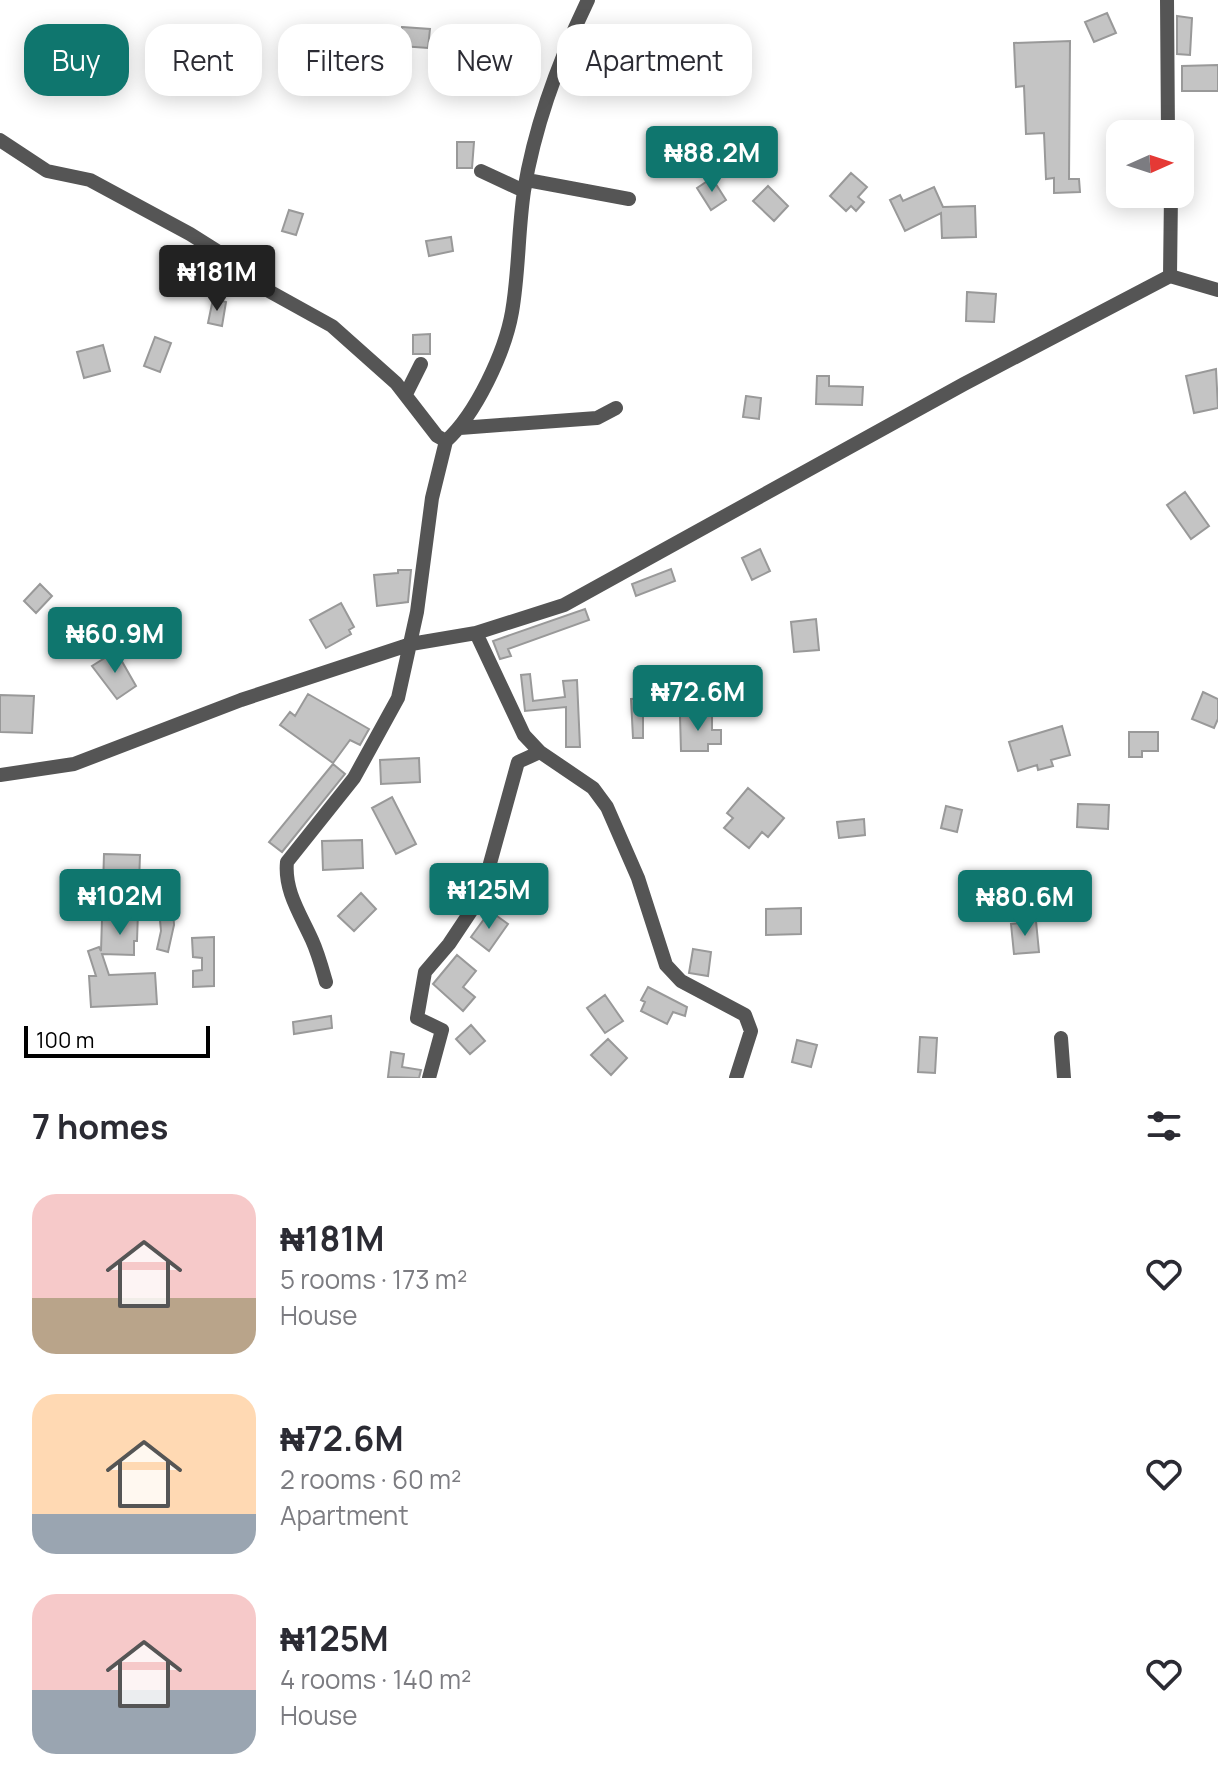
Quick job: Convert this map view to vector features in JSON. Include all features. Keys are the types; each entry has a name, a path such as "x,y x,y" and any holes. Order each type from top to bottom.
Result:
{"street":[{"path":"326,982 313,942 291,896 285,875 287,862 354,778 381,734 398,698 411,644 432,498 446,441 460,428 480,397 512,315 526,185 558,66 588,0"},
{"path":"1167,0 1168,120"},
{"path":"0,140 47,171 90,180 190,234 252,273 267,290 332,326 406,394 437,436 446,441"},
{"path":"481,171 526,185 629,199"},
{"path":"1170,276 1171,208"},
{"path":"0,775 74,764 241,700 411,644 476,633 564,605 964,384 1170,276 1218,290"},
{"path":"406,394 421,364"},
{"path":"460,428 597,418 616,408"},
{"path":"476,633 524,735 540,752 593,788 607,807 638,878 666,965 681,981 745,1015 751,1031 736,1078"},
{"path":"429,1078 442,1030 417,1018 425,972 449,944 481,896 518,762 540,752"},
{"path":"1061,1038 1064,1078"}],"building":[{"path":"1107,13 1116,33 1094,42 1085,22"},
{"path":"1177,16 1192,18 1190,55 1177,54"},
{"path":"412,28 428,29 428,48 412,47"},
{"path":"1070,41 1069,179 1079,179 1080,192 1054,193 1054,178 1046,179 1044,133 1026,134 1024,86 1016,87 1014,43"},
{"path":"1218,65 1218,91 1182,91 1182,66"},
{"path":"457,142 474,142 472,168 457,168"},
{"path":"851,173 867,187 858,197 864,202 856,211 851,206 846,211 830,196"},
{"path":"712,178 726,200 711,210 697,188"},
{"path":"768,186 788,206 774,221 753,201"},
{"path":"934,187 943,207 975,206 976,237 942,238 941,213 905,231 890,200 900,195 903,201"},
{"path":"289,210 303,214 296,235 282,231"},
{"path":"451,237 453,251 429,256 426,241"},
{"path":"967,292 996,294 994,322 966,321"},
{"path":"213,299 226,302 222,326 208,323"},
{"path":"430,334 430,354 413,354 413,335"},
{"path":"155,337 171,343 160,372 144,366"},
{"path":"103,345 110,371 84,378 77,352"},
{"path":"1216,369 1218,408 1194,413 1186,376"},
{"path":"817,376 829,376 829,386 863,387 862,405 816,404"},
{"path":"746,396 761,398 759,419 743,417"},
{"path":"1185,492 1209,526 1191,539 1167,505"},
{"path":"760,549 770,571 752,580 742,558"},
{"path":"671,569 675,581 636,596 632,584"},
{"path":"398,570 411,570 408,602 377,606 374,575 398,573"},
{"path":"40,584 52,596 36,613 24,601"},
{"path":"341,603 354,627 349,630 351,634 326,648 310,620"},
{"path":"585,609 589,620 508,649 511,656 500,659 493,641"},
{"path":"816,619 819,650 794,652 791,622"},
{"path":"116,651 136,686 117,699 92,666"},
{"path":"530,674 533,701 565,697 563,681 577,680 580,747 566,747 566,707 525,711 521,675"},
{"path":"1203,692 1218,699 1218,719 1214,728 1192,719"},
{"path":"308,694 369,729 360,745 350,740 333,763 280,725 290,712 295,716"},
{"path":"0,695 34,696 32,733 0,732"},
{"path":"651,698 651,714 643,715 643,738 633,738 631,699"},
{"path":"712,715 712,730 721,730 721,744 708,744 708,751 681,751 680,716"},
{"path":"1062,726 1070,755 1051,760 1053,766 1038,770 1037,765 1018,771 1009,742"},
{"path":"1129,732 1158,732 1158,751 1142,751 1142,757 1129,757"},
{"path":"419,758 420,782 381,784 380,760"},
{"path":"333,764 345,774 282,852 269,842"},
{"path":"748,788 784,818 768,837 762,832 749,848 724,828 733,818 727,813"},
{"path":"392,797 416,844 396,854 372,808"},
{"path":"1078,804 1109,805 1108,829 1077,827"},
{"path":"946,806 962,810 957,832 941,828"},
{"path":"864,819 865,835 839,838 837,822"},
{"path":"362,840 363,868 323,870 322,841"},
{"path":"104,854 140,855 134,955 102,954 109,975 155,973 157,1004 91,1007 89,976 96,976 88,951 99,947 101,951"},
{"path":"1081,877 1086,905 1070,908 1065,880"},
{"path":"361,893 376,909 354,931 338,916"},
{"path":"173,907 174,925 168,952 157,949 161,931 159,909"},
{"path":"801,908 801,934 766,935 766,909"},
{"path":"490,911 508,924 489,951 471,937"},
{"path":"1036,921 1039,952 1014,954 1011,924"},
{"path":"214,937 214,986 193,987 193,971 202,970 202,958 193,957 192,938"},
{"path":"693,949 711,952 708,976 689,973"},
{"path":"457,955 476,971 463,987 475,997 463,1011 433,984"},
{"path":"648,987 687,1007 685,1016 673,1012 667,1024 641,1011 645,1002 641,1000"},
{"path":"605,995 623,1021 605,1033 587,1008"},
{"path":"331,1016 332,1028 294,1034 293,1022"},
{"path":"471,1025 485,1041 470,1054 456,1039"},
{"path":"920,1037 937,1038 935,1073 918,1072"},
{"path":"608,1039 627,1058 611,1075 591,1055"},
{"path":"797,1040 817,1045 811,1067 792,1062"},
{"path":"391,1052 404,1054 402,1067 421,1070 419,1078 388,1077"}]}
